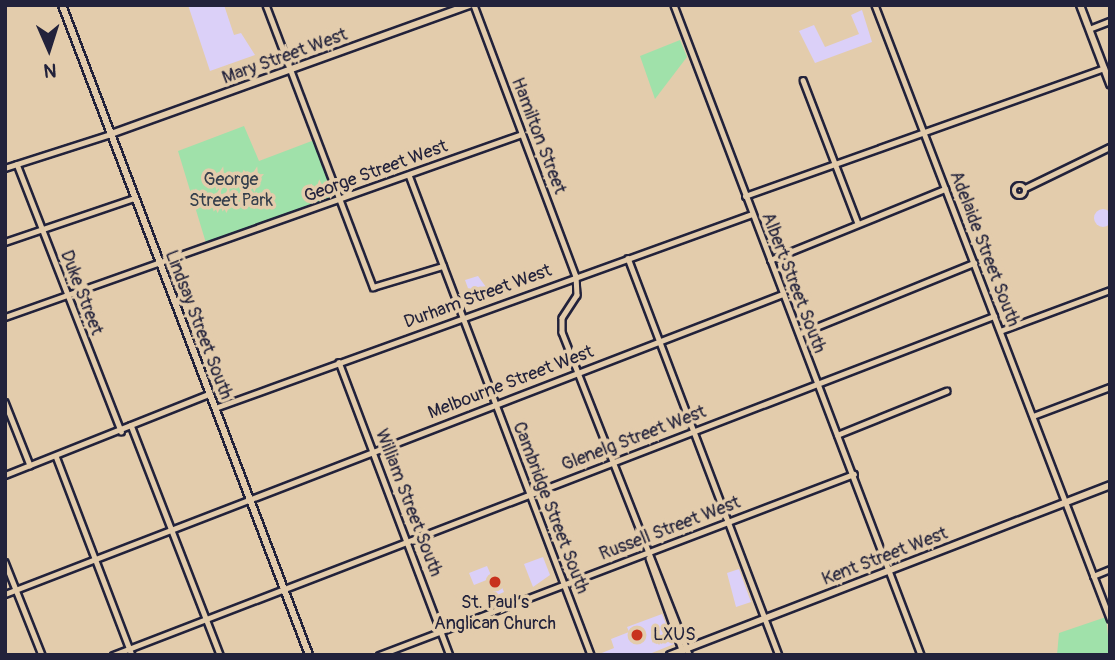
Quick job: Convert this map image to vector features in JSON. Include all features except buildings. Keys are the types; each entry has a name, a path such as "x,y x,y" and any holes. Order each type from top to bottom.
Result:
{"main road":[{"name":"Lindsay Street South","path":"62,5 309,655"},
{"name":"Mary Street West","path":"111,134 469,5"},
{"path":"1080,5 1110,83"},
{"name":"Kent Street West","path":"670,655 686,652 765,618 1110,485"}],"street":[{"path":"266,5 373,287 443,266"},
{"name":"Hamilton Street","path":"474,5 576,276"},
{"name":"Albert Street South","path":"674,5 921,655"},
{"name":"Adelaide Street South","path":"875,5 1110,618"},
{"path":"1089,29 1110,21"},
{"path":"745,196 1104,68"},
{"path":"803,80 858,223"},
{"path":"5,168 111,134"},
{"name":"George Street West","path":"5,317 522,134"},
{"path":"1025,188 1110,146"},
{"name":"Duke Street","path":"17,164 66,296 121,431"},
{"name":"Cambridge Street South","path":"408,175 591,655"},
{"path":"771,260 945,189"},
{"path":"5,242 134,198"},
{"name":"Durham Street West","path":"215,408 752,214"},
{"path":"628,258 779,655"},
{"path":"799,334 974,264"},
{"path":"576,276 577,295 561,322 686,652"},
{"path":"1000,331 1110,290"},
{"name":"Melbourne Street West","path":"5,594 496,404 577,370 783,294"},
{"name":"Glenelg Street West","path":"113,655 130,652 207,619 994,316"},
{"name":"William Street South","path":"339,362 450,655"},
{"path":"1033,416 1110,387"},
{"path":"837,435 946,391"},
{"path":"5,475 209,394"},
{"path":"5,401 30,465"},
{"path":"131,425 220,655"},
{"path":"57,456 130,652"},
{"name":"Russell Street West","path":"379,655 649,555 854,474"},
{"path":"5,562 42,655"},
{"path":"1093,576 1110,569"}],"green space":[{"path":"680,40 687,57 655,99 640,56"},
{"name":"George Street Park","path":"244,126 259,161 317,139 338,196 206,243 178,151"},
{"path":"1106,617 1110,655 1057,655 1059,633"}],"place":[{"name":"St. Paul’s Anglican Church","path":"495,582"},
{"name":"LXUS","path":"637,635"}]}
